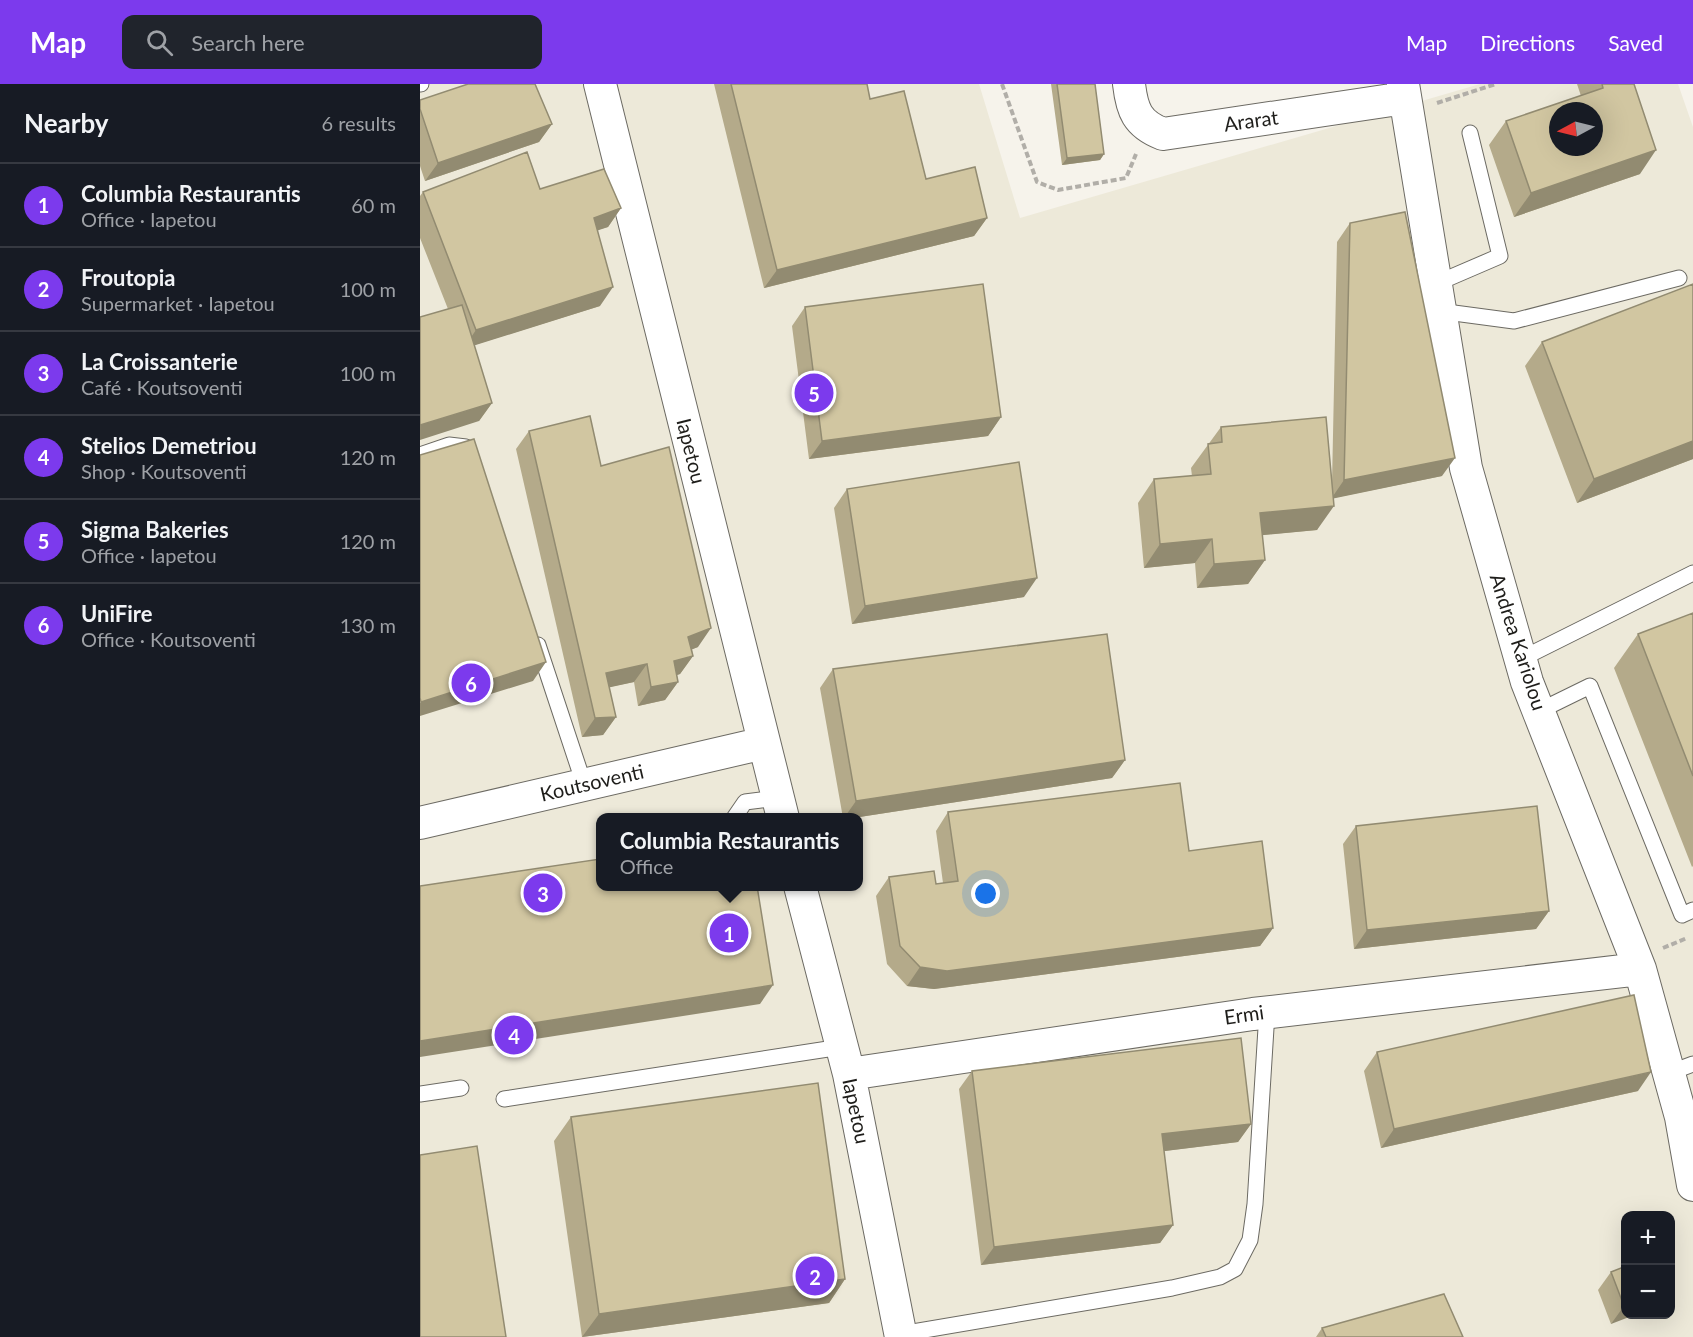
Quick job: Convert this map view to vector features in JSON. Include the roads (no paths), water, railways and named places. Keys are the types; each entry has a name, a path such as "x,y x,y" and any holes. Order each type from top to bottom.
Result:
{"street":[{"name":"Iapetou","path":"600,84 780,808"},
{"name":"Ararat","path":"1129,84 1137,116 1146,128 1162,134 1405,98"},
{"name":"Andrea Kariolou","path":"1405,98 1466,468 1521,659 1539,711 1681,1068 1682,1117 1693,1185"},
{"name":"Koutsoventi","path":"421,819 764,743"},
{"name":"Iapetou","path":"801,891 845,1061 901,1336"},
{"name":"Ermi","path":"845,1061 1641,969"}],"lane":[{"path":"1437,297 1500,256 1470,133"},
{"path":"1437,297 1514,321 1679,278"},
{"path":"420,455 449,446 466,447 476,462"},
{"path":"1521,659 1693,573"},
{"path":"532,627 584,784"},
{"path":"1539,711 1590,686 1682,915 1693,910"},
{"path":"737,813 745,802 780,808"},
{"path":"901,1336 1172,1288 1220,1277 1235,1269 1250,1240 1255,1204 1267,1012"},
{"path":"504,1099 845,1061"},
{"path":"420,1094 461,1088"}],"place":[{"name":"Sigma Bakeries","path":"814,393"},
{"name":"UniFire","path":"471,683"},
{"name":"La Croissanterie","path":"543,893"},
{"name":"Columbia Restaurantis","path":"729,933"},
{"name":"Stelios Demetriou","path":"514,1035"},
{"name":"Froutopia","path":"815,1276"}]}
